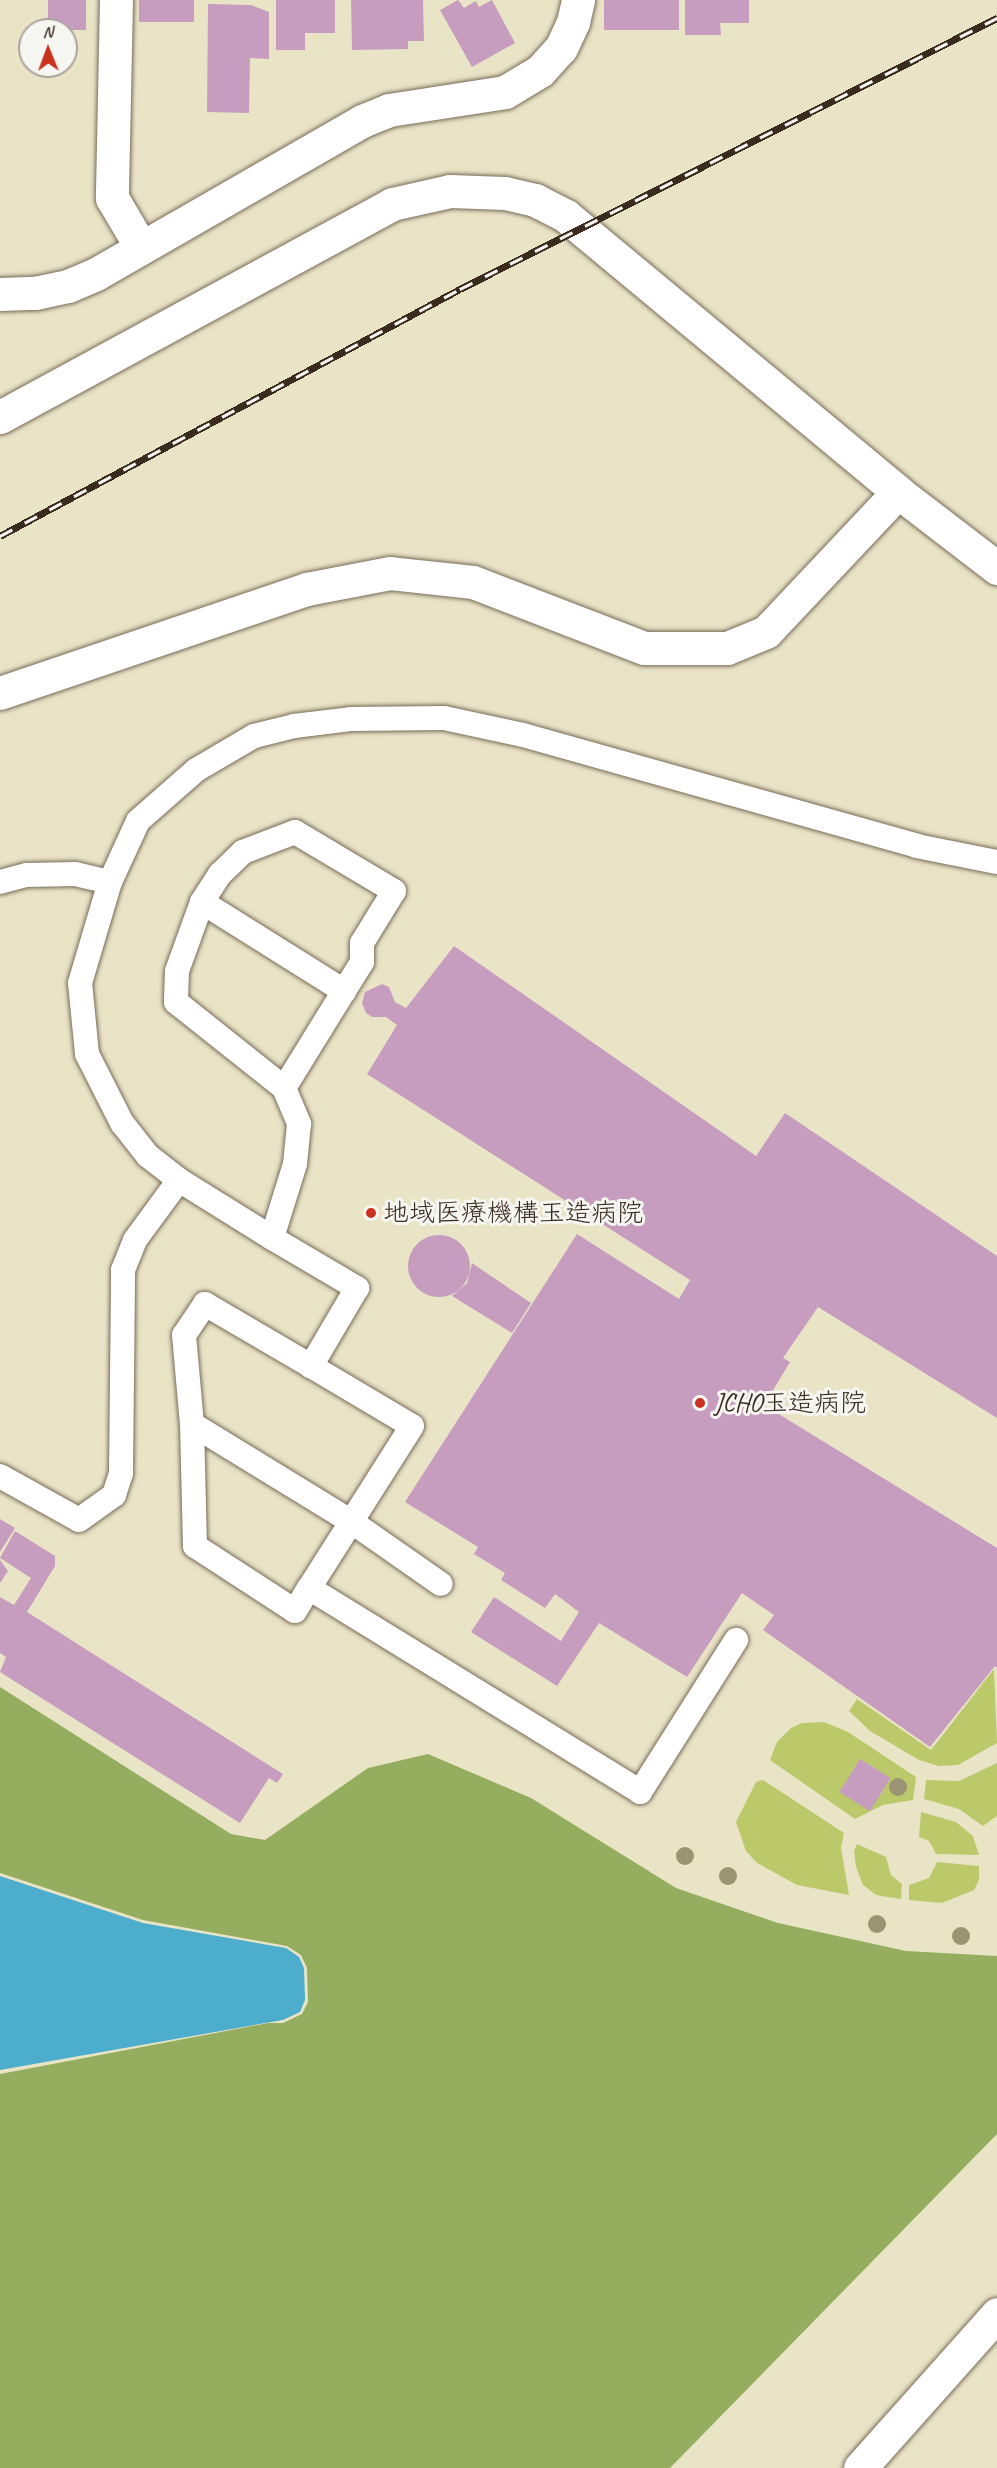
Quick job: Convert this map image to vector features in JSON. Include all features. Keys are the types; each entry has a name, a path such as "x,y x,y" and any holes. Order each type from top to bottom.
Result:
{"street":[{"path":"116,0 112,198 141,247"},
{"path":"0,294 35,293 68,286 362,121 417,103 479,98 504,92 540,71 561,48 573,22 578,0"},
{"path":"0,417 392,204 450,191 505,193 535,200 566,216 898,492 997,568"},
{"path":"0,693 307,589 390,573 473,582 644,648 727,648 766,632 898,492"},
{"path":"860,2468 997,2314"}],"lane":[{"path":"311,1366 357,1288 179,1180 148,1156 122,1123 87,1053 81,983 110,882 138,821 221,752 254,736 284,728 351,719 444,718 523,735 917,846 997,862"},
{"path":"272,1238 295,1164 299,1124 284,1088 176,1002 177,971 202,902 220,874 243,852 296,832 394,891 362,943 362,962 284,1088"},
{"path":"0,882 27,875 75,874 110,882"},
{"path":"202,902 344,991"},
{"path":"0,1476 79,1520 114,1496 121,1473 123,1270 135,1240 179,1180"},
{"path":"205,1304 412,1426 296,1611 195,1546 192,1424 184,1335 205,1304"},
{"path":"192,1424 352,1522 441,1584"},
{"path":"309,1588 640,1792 735,1640"}],"green space":[{"path":"994,1669 997,1743 958,1765 939,1766 919,1760 870,1731 849,1711 857,1699 931,1750"},
{"path":"0,1687 231,1834 265,1840 368,1768 428,1754 531,1798 676,1888 778,1923 906,1951 997,1956 997,2134 670,2468 0,2468 0,2074 268,2023 283,2023 302,2014 308,2002 307,1968 301,1955 287,1946 143,1920 0,1873"},
{"path":"824,1722 848,1732 916,1777 913,1800 883,1805 855,1819 770,1760 777,1742 791,1728 802,1723"},
{"path":"997,1763 997,1816 983,1826 959,1809 924,1799 926,1780 959,1781"},
{"path":"763,1780 844,1833 841,1848 849,1895 797,1885 757,1863 746,1851 736,1822 756,1782"},
{"path":"921,1812 956,1822 973,1836 979,1855 936,1854 929,1841 919,1837"},
{"path":"857,1844 886,1857 891,1875 902,1884 901,1899 876,1895 863,1885 856,1867 854,1851"},
{"path":"937,1862 979,1866 979,1880 974,1890 942,1903 909,1900 909,1885 929,1878"}],"water":[{"path":"0,1876 143,1923 286,1948 299,1957 304,1968 305,2000 300,2012 283,2020 0,2070"}],"building":[{"path":"48,0 86,0 86,30 78,30 78,18 48,18"},
{"path":"139,0 194,0 194,22 139,22"},
{"path":"276,0 335,0 335,33 305,33 305,50 276,50"},
{"path":"351,0 423,0 424,41 408,41 408,49 352,50"},
{"path":"458,0 464,8 476,1 479,7 492,0 515,43 472,67 440,10"},
{"path":"604,0 679,0 679,30 604,30"},
{"path":"685,0 749,0 749,23 720,23 721,35 685,35"},
{"path":"208,4 251,5 269,12 269,59 250,58 249,113 207,112"},
{"path":"454,946 756,1156 785,1113 997,1256 997,1418 818,1307 783,1358 790,1362 764,1405 997,1548 997,1668 995,1666 930,1747 763,1630 774,1615 742,1593 687,1677 599,1623 557,1686 471,1632 494,1597 561,1641 579,1612 555,1594 545,1608 501,1580 505,1573 474,1554 478,1547 405,1502 577,1234 679,1299 690,1280 367,1074 397,1025 386,1017 372,1017 366,1013 362,1003 365,992 382,984 389,987 395,1002 406,1008"},
{"path":"439,1235 456,1240 461,1244 465,1249 470,1266 465,1283 461,1288 456,1292 439,1297 422,1292 417,1288 413,1283 408,1266 413,1249 417,1244 422,1240"},
{"path":"472,1263 531,1303 512,1333 452,1296 467,1283"},
{"path":"0,1519 15,1528 0,1552"},
{"path":"15,1531 55,1556 55,1566 27,1612 283,1774 277,1783 269,1778 240,1823 0,1672 6,1657 0,1653 0,1597 14,1605 31,1578 0,1558"},
{"path":"0,1560 8,1571 0,1583"},
{"path":"860,1759 891,1778 870,1811 839,1792"}],"railway":[{"path":"0,536 460,289 997,18"}],"place":[{"name":"地域医療機構玉造病院","path":"371,1213"},
{"name":"JCHO玉造病院","path":"700,1403"}]}
